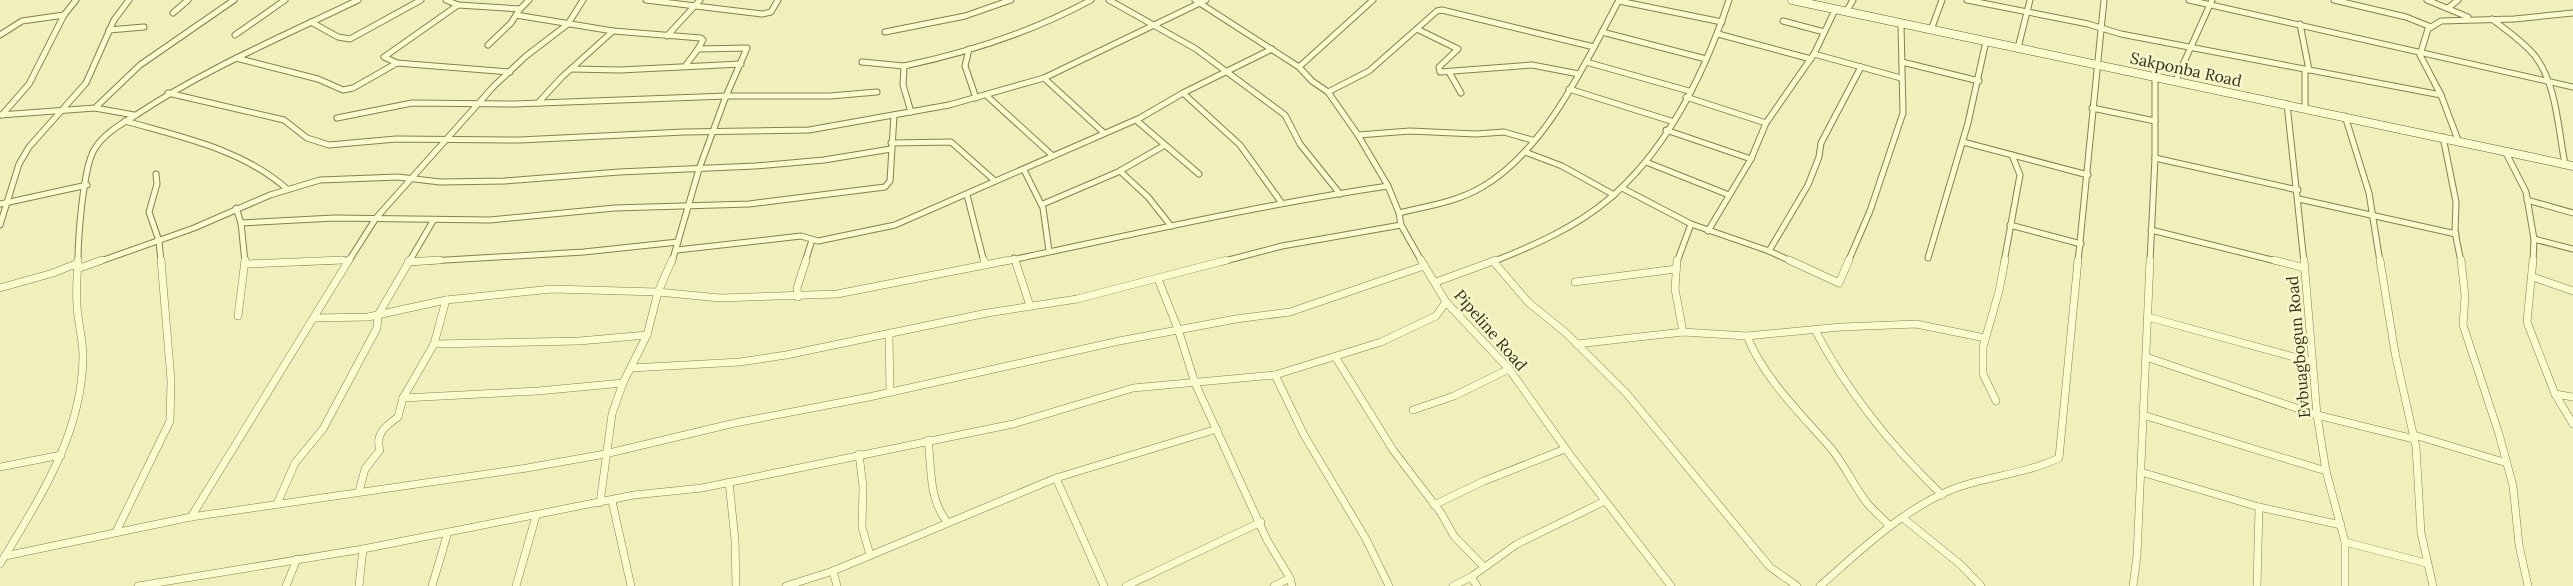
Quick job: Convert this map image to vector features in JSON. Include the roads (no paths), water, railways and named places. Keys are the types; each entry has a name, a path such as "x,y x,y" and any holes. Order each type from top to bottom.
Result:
{"main road":[{"name":"Sakponba Road","path":"1792,0 2305,107 2569,165"}],"street":[{"path":"1,115 29,84 64,15 76,0"},
{"path":"0,225 3,203 19,164 29,147 86,83 109,30 129,0"},
{"path":"173,13 188,0"},
{"path":"95,108 140,65 234,0"},
{"path":"235,35 285,0"},
{"path":"0,564 46,487 61,455 78,407 82,356 77,305 78,234 88,171 94,150 101,140 125,121 168,93 235,58 358,0"},
{"path":"311,22 338,37 350,39 409,2 421,0"},
{"path":"488,45 529,0"},
{"path":"191,517 348,260 376,219 494,86 532,51 568,24 583,0"},
{"path":"646,0 762,14 771,12 778,0"},
{"path":"667,36 700,0"},
{"path":"885,32 922,27 962,17 1011,0"},
{"path":"862,62 904,66 969,50 1040,25 1091,0"},
{"path":"1109,0 1196,49 1290,119 1300,144 1340,194"},
{"path":"1299,67 1373,0"},
{"path":"1399,213 1481,189 1503,174 1525,152 1579,74 1619,0 1722,22"},
{"path":"1436,282 1493,261 1562,229 1622,188 1646,162 1688,94 1718,34 1729,0"},
{"path":"1846,12 1853,0"},
{"path":"1931,30 1942,0"},
{"path":"1967,0 2307,70 2441,95"},
{"path":"2018,48 2030,0"},
{"path":"1820,586 1890,526 1942,495 1987,480 2045,466 2059,459 2104,0"},
{"path":"2189,0 2211,2 2548,83 2573,87"},
{"path":"2334,0 2406,17 2431,27"},
{"path":"2427,0 2471,19"},
{"path":"2448,9 2458,0"},
{"path":"448,1 458,5 520,9"},
{"path":"168,93 285,120 307,138 323,144 396,139 510,140 809,129 911,112 987,96 1044,78 1157,25 1200,1"},
{"name":"Pipeline Road","path":"1200,1 1299,67 1312,81 1328,92 1358,135 1388,186 1399,213 1401,225 1446,302 1509,369 1548,421 1565,450 1671,586"},
{"path":"2176,80 2211,2"},
{"path":"458,5 384,56 397,63 511,72"},
{"path":"1328,92 1369,71 1437,11 1442,10 1594,47"},
{"path":"1708,231 1751,159 1766,123 1813,56 1835,10"},
{"path":"2458,140 2441,95 2420,55 2428,29 2441,21 2573,13"},
{"path":"0,35 9,26 24,19 64,15"},
{"path":"516,15 613,31 701,38 703,40 686,65"},
{"path":"2492,19 2531,52 2540,64 2548,83 2569,165"},
{"path":"1783,21 1824,32"},
{"path":"1622,188 1691,224 1769,251 1839,283 1870,211 1903,113 1901,24"},
{"path":"2300,24 2307,70 2305,107"},
{"path":"109,30 144,27"},
{"path":"1417,29 1458,49 1438,70 1449,72 1532,65 1579,74"},
{"path":"538,103 613,31"},
{"path":"1602,32 1706,59"},
{"path":"1718,34 1901,78"},
{"path":"1928,258 1963,142 1979,81 1986,41"},
{"path":"600,503 612,414 623,382 646,335 658,292 677,249 699,170 726,96 747,48 698,49"},
{"path":"677,249 801,236 812,240 882,229 967,195 1136,120 1183,93 1272,49"},
{"path":"969,50 965,66 976,98"},
{"path":"235,58 318,79 343,90 353,88 397,63"},
{"path":"1586,62 1688,94 1766,123"},
{"path":"1902,62 1979,81"},
{"path":"571,69 620,70 741,64"},
{"path":"904,66 903,85 911,112"},
{"path":"1769,251 1807,186 1820,156 1821,143 1861,67"},
{"path":"1449,72 1461,93"},
{"path":"2133,586 2137,556 2155,158 2155,76"},
{"path":"1044,78 1104,133"},
{"path":"1569,89 1671,122"},
{"path":"337,118 412,103 538,103 726,96 830,96 877,92"},
{"path":"1183,93 1240,145 1281,202"},
{"path":"987,96 1053,156"},
{"name":"Evbuagbogun Road","path":"2287,104 2299,199 2317,414 2326,471 2345,542 2345,586"},
{"path":"1,115 95,108 135,115"},
{"path":"2092,108 2155,121"},
{"path":"241,223 314,218 490,220 615,208 749,204 885,187 890,182 894,115"},
{"path":"2344,116 2369,193 2394,343 2414,437 2421,533 2433,586"},
{"path":"1136,120 1160,138 1199,174"},
{"path":"125,121 221,149 278,181 286,189"},
{"path":"1666,130 1751,159"},
{"path":"1358,135 1410,131 1476,134 1504,132 1532,140"},
{"path":"2443,137 2456,202 2456,234 2463,270 2463,325 2513,486 2519,545 2528,586"},
{"path":"0,288 159,241 286,189 320,180 411,177 440,182 505,181 619,172 699,170 814,161 891,146 951,142 995,181"},
{"path":"1963,142 2088,175"},
{"path":"1043,204 1120,171 1165,145"},
{"path":"2504,150 2526,192 2534,239 2533,277 2529,287 2527,322 2555,394 2573,424"},
{"path":"1525,152 1562,166 1614,195"},
{"path":"1996,401 1983,375 1983,347 1999,291 2020,175 2012,155"},
{"path":"2155,158 2298,190"},
{"path":"1646,162 1730,195"},
{"path":"1023,170 1043,204 1047,221 1049,251"},
{"path":"1120,171 1137,184 1171,226"},
{"path":"116,532 146,466 170,421 171,380 159,241 149,212 157,184 156,174"},
{"path":"3,203 87,185"},
{"path":"314,318 378,315 446,300 552,289 658,292 720,298 837,294 1171,226 1219,214 1388,186"},
{"path":"967,195 985,264"},
{"path":"2299,199 2456,234"},
{"path":"2526,200 2573,213"},
{"path":"236,208 241,223 245,264 238,316"},
{"path":"277,504 295,464 322,429 377,328 378,315 433,221"},
{"path":"1683,332 1673,296 1677,254 1691,224"},
{"path":"631,368 740,362 889,335 1077,298 1282,246 1401,225"},
{"path":"2010,225 2081,244"},
{"path":"2151,230 2305,268"},
{"path":"2534,239 2573,249"},
{"path":"798,297 797,288 812,240"},
{"path":"408,262 584,252 678,242"},
{"path":"1014,258 1030,306"},
{"path":"245,264 348,260"},
{"path":"1493,261 1528,302 1576,344 1627,394 1770,567 1797,586"},
{"path":"5,556 191,517 527,468 605,454 735,423 891,392 1178,329 1290,312 1424,266"},
{"path":"1575,282 1676,269"},
{"path":"2533,277 2573,291"},
{"path":"1158,279 1178,329 1195,383 1261,522 1267,540 1291,582 1274,586"},
{"path":"359,492 359,483 369,458 380,450 378,445 380,434 385,426 398,417 403,398 434,344 446,300"},
{"path":"138,586 363,549 634,495 702,488 859,453 1012,424 1133,388 1275,375 1336,358 1381,342 1436,316 1446,302"},
{"path":"2148,317 2312,362"},
{"path":"1576,344 1683,332 1747,336 1916,324 1985,338"},
{"path":"1815,330 1831,362 1854,395 1918,472 1942,495"},
{"path":"434,344 579,340 646,335"},
{"path":"889,335 891,392"},
{"path":"1747,336 1755,356 1769,375 1809,426 1830,447 1868,504 1890,526"},
{"path":"2146,357 2317,414 2414,437 2507,463"},
{"path":"1336,358 1393,450 1454,537 1484,567"},
{"path":"1413,410 1454,396 1509,369"},
{"path":"1275,375 1304,435 1366,538 1389,586"},
{"path":"403,398 538,391 623,382"},
{"path":"2555,394 2573,397"},
{"path":"2143,415 2326,471"},
{"path":"786,586 833,571 1056,478 1217,429"},
{"path":"928,440 931,456 932,500 939,514 947,522"},
{"path":"1434,506 1484,481 1565,450"},
{"path":"859,453 863,487 862,527 870,555"},
{"path":"0,467 61,455"},
{"path":"2141,472 2259,507 2341,525"},
{"path":"1056,478 1104,586"},
{"path":"729,482 735,540 736,586"},
{"path":"612,501 630,586"},
{"path":"1453,586 1471,577 1517,544 1605,501"},
{"path":"2257,586 2259,507"},
{"path":"516,586 536,516"},
{"path":"1903,518 1961,565 1981,586"},
{"path":"1126,586 1261,522"},
{"path":"432,586 448,532"},
{"path":"2345,542 2426,563"},
{"path":"359,586 363,549"},
{"path":"286,586 297,559"},
{"path":"833,571 837,586"},
{"path":"1471,577 1477,586"}]}
